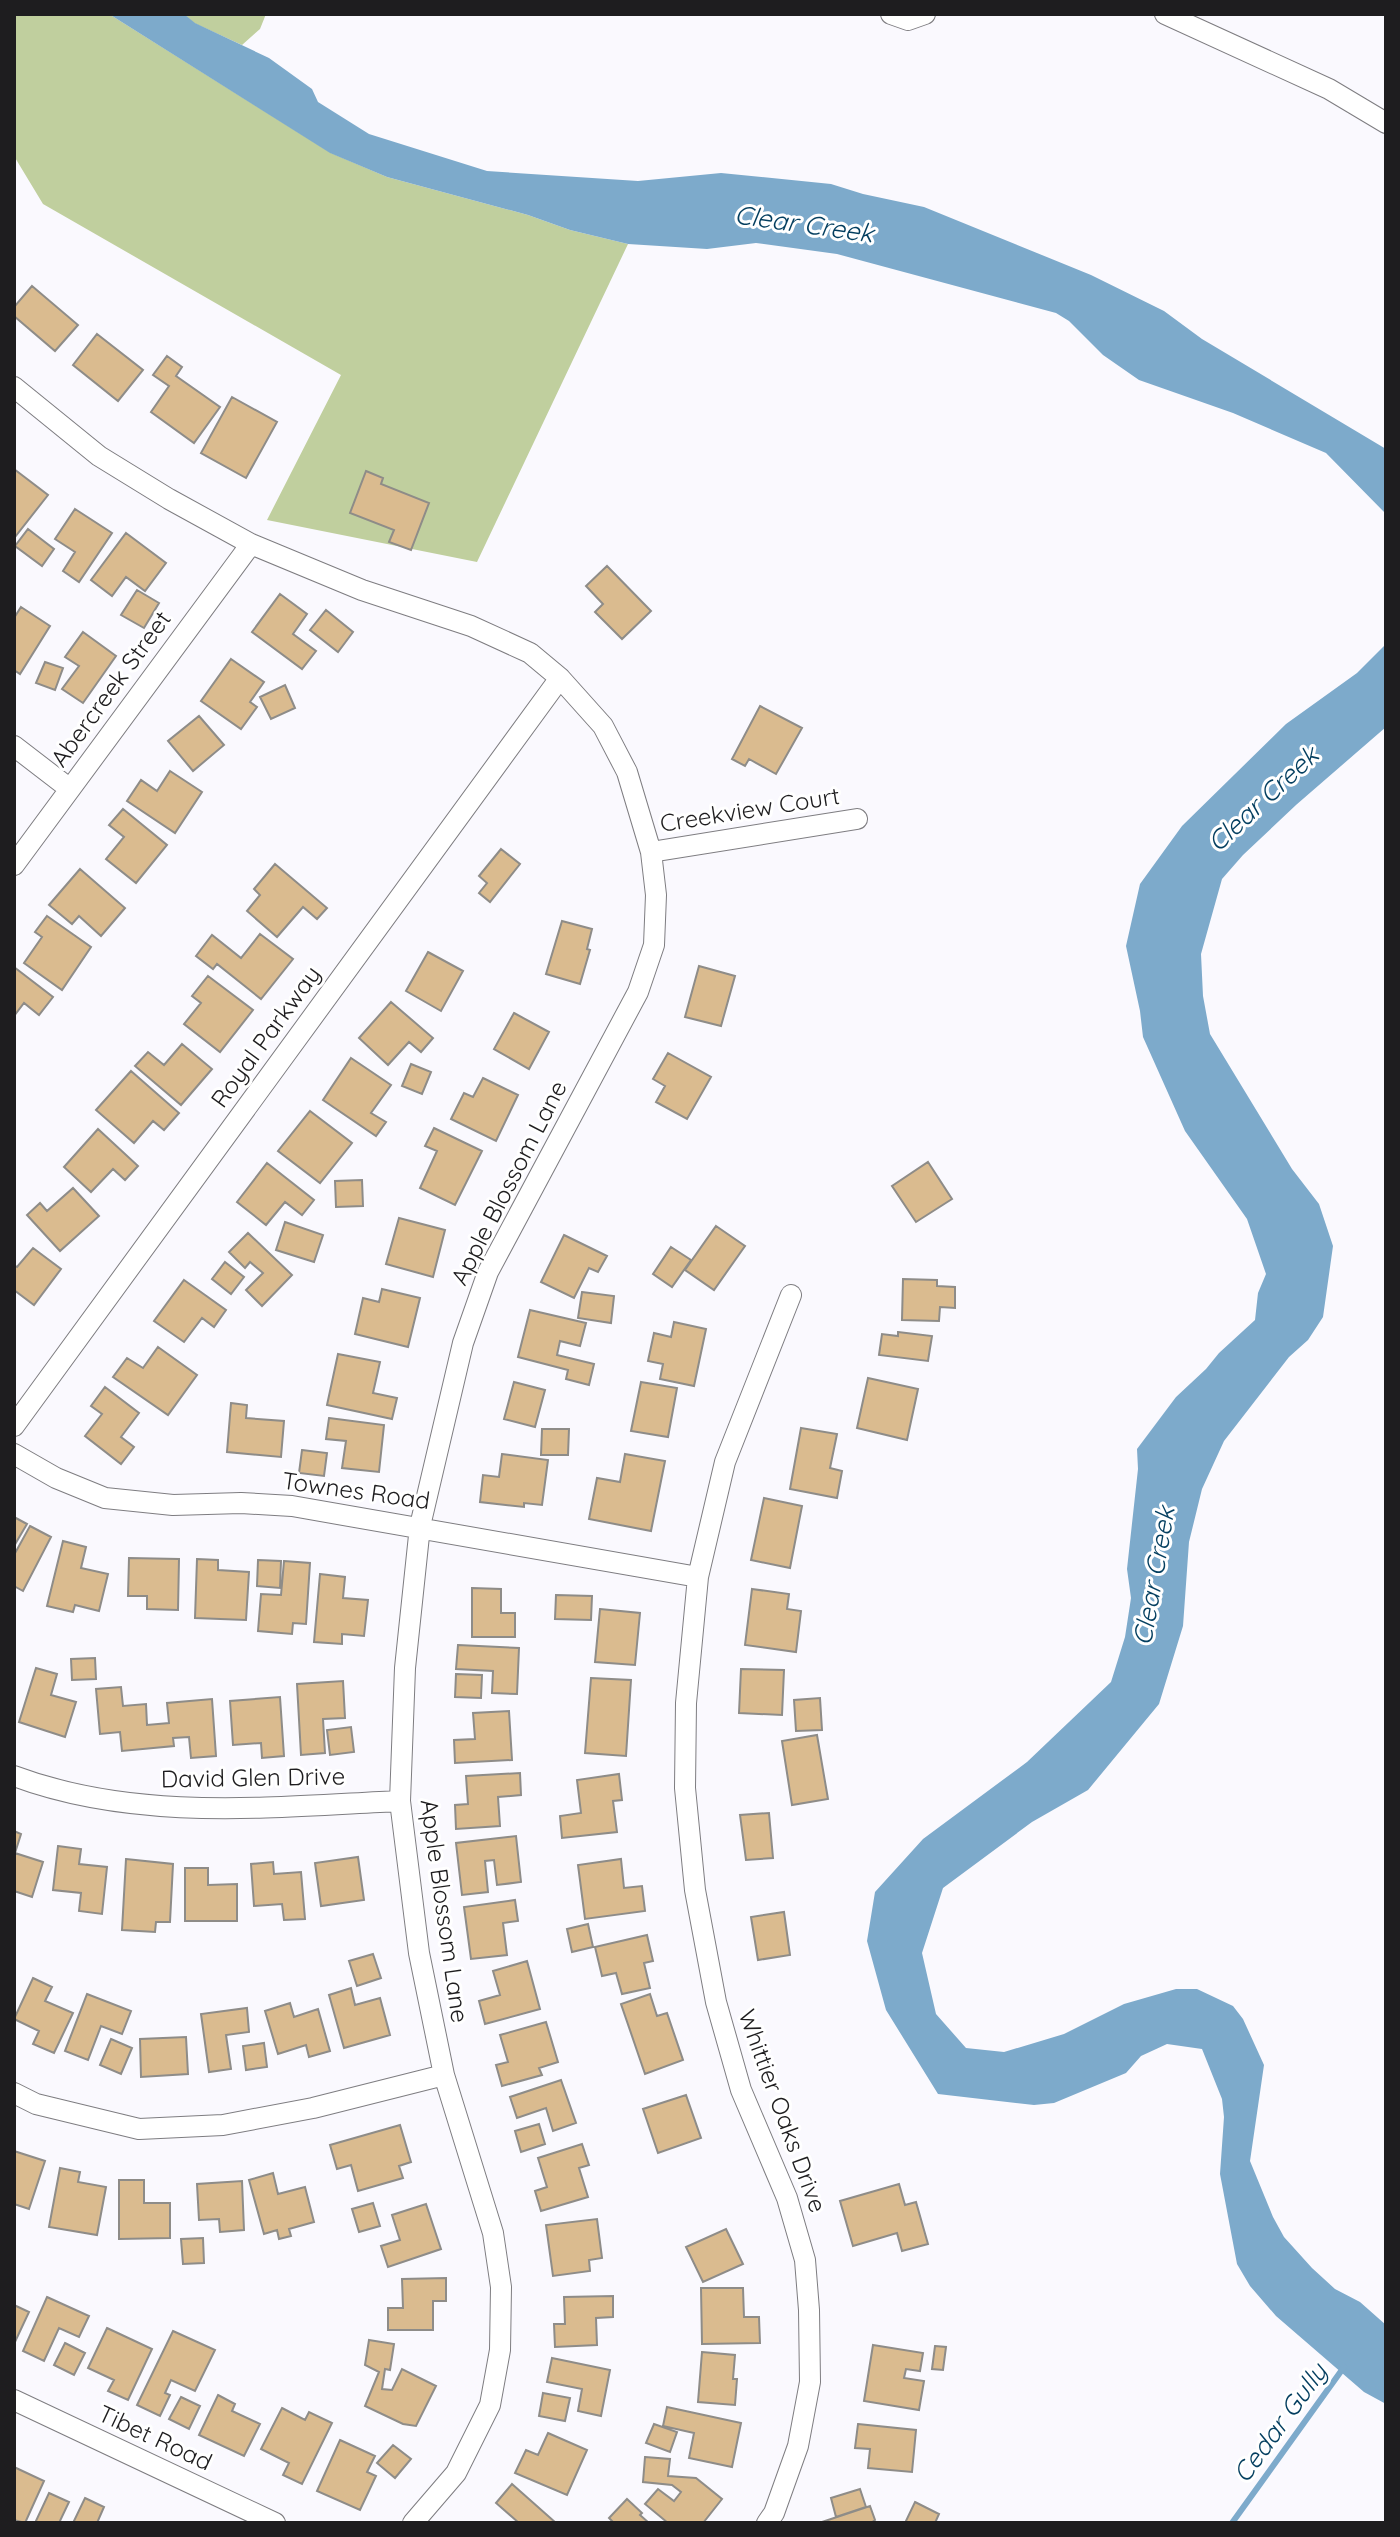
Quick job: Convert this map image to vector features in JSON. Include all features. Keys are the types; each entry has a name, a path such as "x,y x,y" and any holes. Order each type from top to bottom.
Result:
{"street":[{"path":"891,14 908,20 925,14"},
{"path":"1165,14 1329,89 1386,123"},
{"name":"Apple Blossom Lane","path":"14,387 99,456 251,544 362,590 471,626 530,653 560,678 603,726 627,772 651,852 656,895 654,945 638,992 488,1272 463,1343 420,1526 405,1668 400,1801 419,1953 444,2075 493,2233 501,2287 500,2350 490,2405 456,2473 413,2523"},
{"name":"Abercreek Street","path":"14,865 251,544"},
{"name":"Royal Parkway","path":"14,1426 560,678"},
{"path":"14,746 70,789"},
{"name":"Creekview Court","path":"651,852 857,819"},
{"name":"Whittier Oaks Drive","path":"767,2523 774,2513 798,2446 810,2382 805,2260 787,2198 741,2090 716,2002 695,1890 685,1788 686,1703 698,1577 725,1462 791,1295"},
{"name":"Townes Road","path":"14,1454 56,1478 105,1498 173,1505 241,1503 292,1506 698,1577"},
{"name":"David Glen Drive","path":"14,1776 70,1794 153,1806 222,1809 400,1801"},
{"path":"14,2093 36,2104 139,2129 223,2125 313,2108 444,2075"},
{"name":"Tibet Road","path":"14,2400 275,2523"}],"green space":[{"path":"14,14 109,14 331,153 387,177 628,244 477,562 267,520 341,375 43,204 14,156"},
{"path":"184,14 266,14 260,29 242,45 194,23"}],"water":[{"name":"Clear Creek","path":"109,14 184,14 195,23 269,58 312,89 318,102 369,134 487,171 638,181 721,173 831,184 924,207 1091,275 1164,311 1202,339 1386,449 1386,514 1326,453 1233,413 1139,380 1103,355 1069,321 1056,313 837,254 756,243 707,249 628,244 387,177 330,153"},
{"name":"Clear Creek","path":"1386,644 1386,727 1296,805 1222,879 1201,954 1203,996 1210,1034 1292,1169 1319,1204 1333,1246 1323,1317 1308,1340 1289,1357 1224,1441 1202,1489 1189,1542 1183,1626 1159,1704 1088,1790 1032,1822 943,1888 922,1953 936,2014 966,2048 1004,2052 1064,2034 1124,2004 1176,1989 1197,1989 1233,2006 1243,2019 1264,2065 1250,2161 1284,2237 1335,2289 1360,2302 1386,2325 1386,2404 1364,2392 1276,2316 1250,2286 1237,2264 1220,2174 1224,2117 1222,2099 1202,2049 1167,2044 1141,2056 1126,2073 1054,2103 1034,2105 938,2094 886,2010 867,1941 875,1892 923,1839 1027,1762 1111,1682 1125,1637 1131,1598 1127,1569 1138,1469 1137,1449 1176,1397 1255,1320 1258,1293 1266,1274 1247,1219 1185,1131 1143,1037 1126,946 1140,884 1182,826 1286,724 1357,673"}],"building":[{"path":"32,286 78,325 55,351 14,316 14,307"},
{"path":"97,334 143,370 118,401 73,365"},
{"path":"167,356 182,367 176,376 220,407 194,443 151,412 169,386 153,375"},
{"path":"232,397 277,422 246,478 201,453"},
{"path":"14,469 48,495 15,537 14,537"},
{"path":"366,471 383,478 381,484 429,503 411,550 389,542 394,530 350,513"},
{"path":"75,509 112,533 79,582 63,571 75,552 55,539"},
{"path":"28,529 54,549 42,566 15,546"},
{"path":"126,533 166,563 145,591 126,577 112,596 91,580"},
{"path":"607,566 651,611 622,639 595,612 603,604 586,586"},
{"path":"137,590 159,603 144,628 121,615"},
{"path":"280,594 307,614 293,634 316,651 302,669 252,632"},
{"path":"21,607 50,626 20,674 14,670 14,618"},
{"path":"326,610 353,632 338,652 310,630"},
{"path":"83,632 116,656 83,703 62,689 79,666 65,657"},
{"path":"231,659 264,682 250,702 257,707 241,729 201,701"},
{"path":"45,662 63,668 55,690 36,683"},
{"path":"285,685 295,708 271,719 260,697"},
{"path":"760,706 802,728 776,774 749,759 745,766 732,759"},
{"path":"199,716 224,745 193,771 168,741"},
{"path":"170,771 202,792 175,833 127,801 141,780 157,791"},
{"path":"123,809 167,845 136,883 106,859 124,837 109,825"},
{"path":"501,849 520,864 490,902 479,893 487,883 479,876"},
{"path":"275,864 327,908 317,919 303,907 277,937 247,911 260,895 254,889"},
{"path":"80,869 125,908 101,936 79,916 72,924 49,905"},
{"path":"47,916 91,947 62,990 24,963 42,937 35,932"},
{"path":"562,921 592,929 587,949 590,950 580,984 546,974"},
{"path":"260,934 293,959 261,999 217,964 213,969 196,956 212,935 241,958"},
{"path":"428,952 463,971 441,1011 406,991"},
{"path":"699,966 735,976 721,1026 685,1017"},
{"path":"14,967 53,997 39,1015 24,1003 14,1016"},
{"path":"208,976 253,1010 220,1052 184,1024 201,1003 192,996"},
{"path":"391,1002 433,1038 421,1052 409,1042 388,1065 359,1038"},
{"path":"514,1013 549,1032 529,1069 494,1049"},
{"path":"182,1044 212,1069 181,1105 135,1066 148,1052 164,1065"},
{"path":"668,1053 711,1077 687,1119 656,1102 665,1086 653,1079"},
{"path":"351,1058 391,1085 371,1113 386,1122 376,1136 323,1100"},
{"path":"411,1064 431,1072 422,1094 402,1086"},
{"path":"131,1071 179,1113 164,1130 153,1121 134,1143 96,1110"},
{"path":"483,1078 518,1095 496,1141 451,1119 464,1093 473,1097"},
{"path":"310,1111 352,1143 320,1183 278,1151"},
{"path":"434,1128 482,1151 455,1205 420,1188 437,1151 425,1146"},
{"path":"98,1129 138,1166 125,1180 113,1169 91,1192 64,1167"},
{"path":"928,1162 952,1199 916,1222 892,1186"},
{"path":"267,1163 314,1200 302,1215 285,1202 266,1225 237,1202"},
{"path":"362,1180 363,1206 336,1207 335,1181"},
{"path":"73,1188 99,1216 60,1251 27,1215 40,1203 47,1211"},
{"path":"399,1218 445,1230 433,1277 386,1264"},
{"path":"285,1222 323,1235 314,1262 276,1250"},
{"path":"716,1226 745,1246 714,1290 685,1270"},
{"path":"248,1233 292,1275 262,1306 246,1290 263,1273 250,1262 245,1268 229,1252"},
{"path":"564,1235 607,1256 598,1272 589,1268 574,1298 541,1282"},
{"path":"671,1247 691,1260 672,1287 653,1274"},
{"path":"33,1248 61,1269 34,1305 14,1290 14,1265 17,1267"},
{"path":"225,1262 244,1277 231,1294 212,1279"},
{"path":"903,1279 937,1280 937,1286 955,1287 955,1308 940,1307 939,1321 902,1320"},
{"path":"184,1280 226,1310 214,1327 202,1318 184,1342 154,1321"},
{"path":"382,1289 420,1298 408,1347 355,1334 363,1298 379,1302"},
{"path":"582,1292 614,1296 611,1323 578,1318"},
{"path":"530,1310 586,1323 580,1346 560,1341 557,1355 594,1364 589,1385 566,1379 568,1370 518,1357"},
{"path":"674,1322 706,1329 694,1386 660,1379 663,1364 648,1361 654,1333 671,1337"},
{"path":"898,1332 932,1336 928,1361 879,1355 882,1334 898,1336"},
{"path":"158,1347 197,1375 168,1415 113,1377 127,1358 143,1368"},
{"path":"338,1354 380,1362 373,1393 397,1398 392,1419 327,1405"},
{"path":"868,1378 918,1389 907,1440 857,1428"},
{"path":"514,1382 545,1390 535,1427 504,1419"},
{"path":"641,1382 677,1388 668,1437 631,1431"},
{"path":"105,1387 139,1413 121,1437 134,1447 121,1464 85,1436 102,1414 91,1406"},
{"path":"231,1403 247,1405 246,1418 284,1421 281,1457 227,1452"},
{"path":"329,1418 384,1425 379,1472 342,1468 346,1441 326,1439"},
{"path":"801,1428 837,1434 830,1468 842,1471 837,1498 790,1489"},
{"path":"542,1429 569,1429 568,1455 541,1455"},
{"path":"302,1450 327,1453 324,1476 299,1473"},
{"path":"502,1454 548,1460 542,1505 524,1503 524,1507 480,1502 483,1475 499,1477"},
{"path":"625,1454 665,1461 651,1531 589,1519 597,1478 620,1482"},
{"path":"764,1498 802,1506 790,1568 751,1560"},
{"path":"14,1517 27,1524 14,1546"},
{"path":"30,1526 51,1537 23,1591 14,1586 14,1555"},
{"path":"63,1541 86,1547 81,1568 108,1574 99,1611 75,1605 73,1612 47,1606"},
{"path":"129,1558 179,1559 178,1610 147,1609 147,1596 128,1596"},
{"path":"197,1559 218,1560 218,1570 249,1572 246,1620 195,1618"},
{"path":"258,1560 281,1561 280,1588 257,1586"},
{"path":"284,1561 310,1563 306,1624 293,1623 292,1634 258,1631 261,1594 281,1595"},
{"path":"320,1574 345,1577 343,1598 368,1600 364,1636 342,1634 342,1644 314,1642"},
{"path":"472,1588 501,1589 501,1613 515,1613 515,1637 472,1637"},
{"path":"752,1589 789,1594 787,1609 801,1611 796,1652 745,1645"},
{"path":"556,1595 592,1596 591,1620 555,1619"},
{"path":"600,1609 640,1613 635,1665 595,1662"},
{"path":"458,1645 519,1648 517,1694 492,1693 493,1671 456,1669"},
{"path":"95,1658 96,1679 72,1680 71,1659"},
{"path":"36,1668 57,1674 51,1695 76,1702 65,1737 19,1722"},
{"path":"741,1669 784,1670 782,1715 739,1713"},
{"path":"456,1674 482,1675 481,1698 455,1697"},
{"path":"591,1678 631,1680 626,1756 585,1753"},
{"path":"343,1681 345,1718 323,1719 325,1753 301,1755 297,1684"},
{"path":"121,1687 123,1706 146,1704 147,1725 169,1723 167,1703 212,1699 216,1756 191,1758 189,1737 173,1738 174,1746 122,1751 120,1732 100,1734 96,1689"},
{"path":"280,1697 284,1756 262,1758 261,1743 233,1745 230,1701"},
{"path":"820,1698 822,1730 796,1731 794,1700"},
{"path":"509,1711 512,1760 455,1763 454,1740 475,1739 473,1713"},
{"path":"351,1727 354,1752 330,1755 327,1730"},
{"path":"817,1735 828,1799 792,1805 782,1741"},
{"path":"520,1773 521,1795 498,1797 500,1826 456,1829 455,1805 468,1804 466,1776"},
{"path":"619,1774 622,1800 613,1801 617,1832 562,1838 560,1816 581,1813 577,1780"},
{"path":"769,1813 773,1858 746,1860 740,1815"},
{"path":"14,1831 21,1834 15,1853 43,1862 32,1897 14,1891"},
{"path":"516,1836 521,1882 497,1885 494,1860 485,1861 488,1892 462,1895 456,1843"},
{"path":"58,1846 81,1849 79,1864 107,1867 102,1914 79,1911 81,1893 53,1890"},
{"path":"358,1857 364,1900 321,1906 315,1863"},
{"path":"126,1859 173,1864 170,1922 156,1922 155,1932 122,1930"},
{"path":"621,1859 624,1888 642,1886 645,1911 585,1919 578,1865"},
{"path":"273,1862 274,1874 301,1872 305,1919 284,1920 282,1904 254,1906 251,1864"},
{"path":"185,1868 208,1868 208,1885 237,1884 237,1921 185,1921"},
{"path":"515,1900 518,1921 503,1923 507,1955 471,1959 464,1907"},
{"path":"784,1912 790,1955 758,1960 751,1917"},
{"path":"588,1924 593,1947 572,1952 567,1929"},
{"path":"647,1935 653,1961 644,1963 650,1988 622,1994 616,1973 602,1976 595,1947"},
{"path":"373,1954 381,1978 357,1986 349,1961"},
{"path":"527,1961 540,2009 485,2024 479,2001 500,1995 493,1971"},
{"path":"33,1978 52,1987 45,2001 73,2013 54,2053 33,2044 39,2031 14,2019"},
{"path":"351,1988 355,2005 380,1998 390,2035 344,2048 329,1995"},
{"path":"87,1994 131,2011 122,2034 101,2026 88,2060 65,2051"},
{"path":"650,1994 657,2016 667,2013 683,2060 645,2074 621,2004"},
{"path":"290,2003 294,2017 318,2009 330,2051 309,2057 306,2045 278,2054 265,2011"},
{"path":"247,2008 249,2032 226,2035 231,2069 209,2072 201,2014"},
{"path":"546,2022 558,2062 539,2068 542,2075 502,2086 496,2065 508,2062 500,2035"},
{"path":"186,2037 188,2074 141,2077 140,2039"},
{"path":"111,2039 132,2048 121,2074 100,2065"},
{"path":"264,2043 267,2067 246,2070 243,2046"},
{"path":"561,2080 576,2123 553,2131 546,2108 517,2118 510,2097"},
{"path":"686,2095 701,2138 658,2153 643,2109"},
{"path":"539,2124 545,2144 521,2152 515,2131"},
{"path":"400,2125 411,2162 399,2166 403,2178 358,2191 351,2165 337,2169 330,2145"},
{"path":"582,2144 589,2165 579,2168 588,2197 541,2211 535,2191 547,2187 538,2158"},
{"path":"14,2151 45,2161 29,2209 14,2204"},
{"path":"60,2168 80,2172 78,2182 106,2187 97,2235 49,2227"},
{"path":"273,2173 278,2194 305,2187 314,2222 289,2229 291,2236 279,2239 277,2230 264,2234 249,2180"},
{"path":"119,2180 144,2180 144,2203 170,2203 170,2238 119,2239"},
{"path":"242,2181 244,2230 220,2232 219,2219 199,2220 197,2184"},
{"path":"899,2184 905,2205 916,2202 928,2244 902,2251 897,2233 853,2246 840,2201"},
{"path":"373,2203 380,2226 359,2232 352,2209"},
{"path":"426,2204 441,2249 388,2267 381,2246 400,2240 392,2215"},
{"path":"597,2219 602,2258 589,2260 590,2271 553,2276 546,2225"},
{"path":"726,2229 743,2264 703,2282 686,2247"},
{"path":"203,2238 204,2263 183,2264 181,2239"},
{"path":"446,2278 446,2301 433,2301 433,2330 388,2330 388,2308 403,2308 402,2279"},
{"path":"701,2288 743,2288 744,2317 759,2317 760,2343 702,2344"},
{"path":"613,2296 613,2317 596,2318 597,2345 555,2347 554,2324 565,2324 564,2297"},
{"path":"47,2297 89,2316 79,2337 59,2328 44,2361 23,2351"},
{"path":"14,2305 29,2312 14,2344"},
{"path":"107,2328 152,2349 128,2400 108,2391 114,2380 88,2368"},
{"path":"173,2331 215,2350 195,2391 171,2380 165,2393 170,2395 160,2416 137,2405"},
{"path":"369,2340 394,2344 390,2370 385,2369 382,2389 392,2390 402,2369 436,2386 416,2426 403,2424 365,2406 379,2372 365,2365"},
{"path":"65,2343 85,2353 74,2375 54,2365"},
{"path":"873,2345 923,2353 920,2371 906,2369 904,2378 924,2381 919,2410 864,2401"},
{"path":"935,2346 946,2347 943,2370 932,2369"},
{"path":"702,2352 735,2355 735,2405 698,2402"},
{"path":"552,2358 610,2370 601,2416 578,2411 582,2389 547,2382"},
{"path":"543,2393 570,2398 565,2421 539,2416"},
{"path":"218,2395 235,2404 232,2411 260,2424 244,2456 199,2435"},
{"path":"181,2397 200,2406 189,2429 169,2419"},
{"path":"667,2407 741,2423 732,2467 689,2458 694,2433 663,2426"},
{"path":"282,2408 305,2420 309,2412 332,2423 302,2484 283,2475 289,2463 261,2449"},
{"path":"654,2424 677,2432 670,2452 646,2443"},
{"path":"858,2424 916,2430 912,2472 868,2468 870,2449 855,2448"},
{"path":"548,2433 587,2450 567,2495 515,2473 526,2450 538,2455"},
{"path":"340,2440 375,2456 367,2472 376,2476 360,2510 317,2491"},
{"path":"393,2445 411,2459 395,2478 377,2463"},
{"path":"645,2457 670,2459 668,2476 696,2478 722,2499 703,2523 668,2523 645,2504 658,2489 674,2501 681,2492 672,2485 643,2482"},
{"path":"14,2467 44,2481 25,2523 14,2520"},
{"path":"512,2484 556,2523 519,2523 496,2503"},
{"path":"860,2489 866,2507 836,2517 831,2498"},
{"path":"49,2493 69,2502 59,2523 35,2523"},
{"path":"85,2498 104,2507 97,2523 73,2523"},
{"path":"627,2499 649,2523 614,2523 609,2518"},
{"path":"915,2502 939,2514 935,2523 905,2523"},
{"path":"870,2506 875,2520 871,2523 819,2523"}],"waterway":[{"name":"Cedar Gully","path":"1232,2523 1344,2367"}]}
